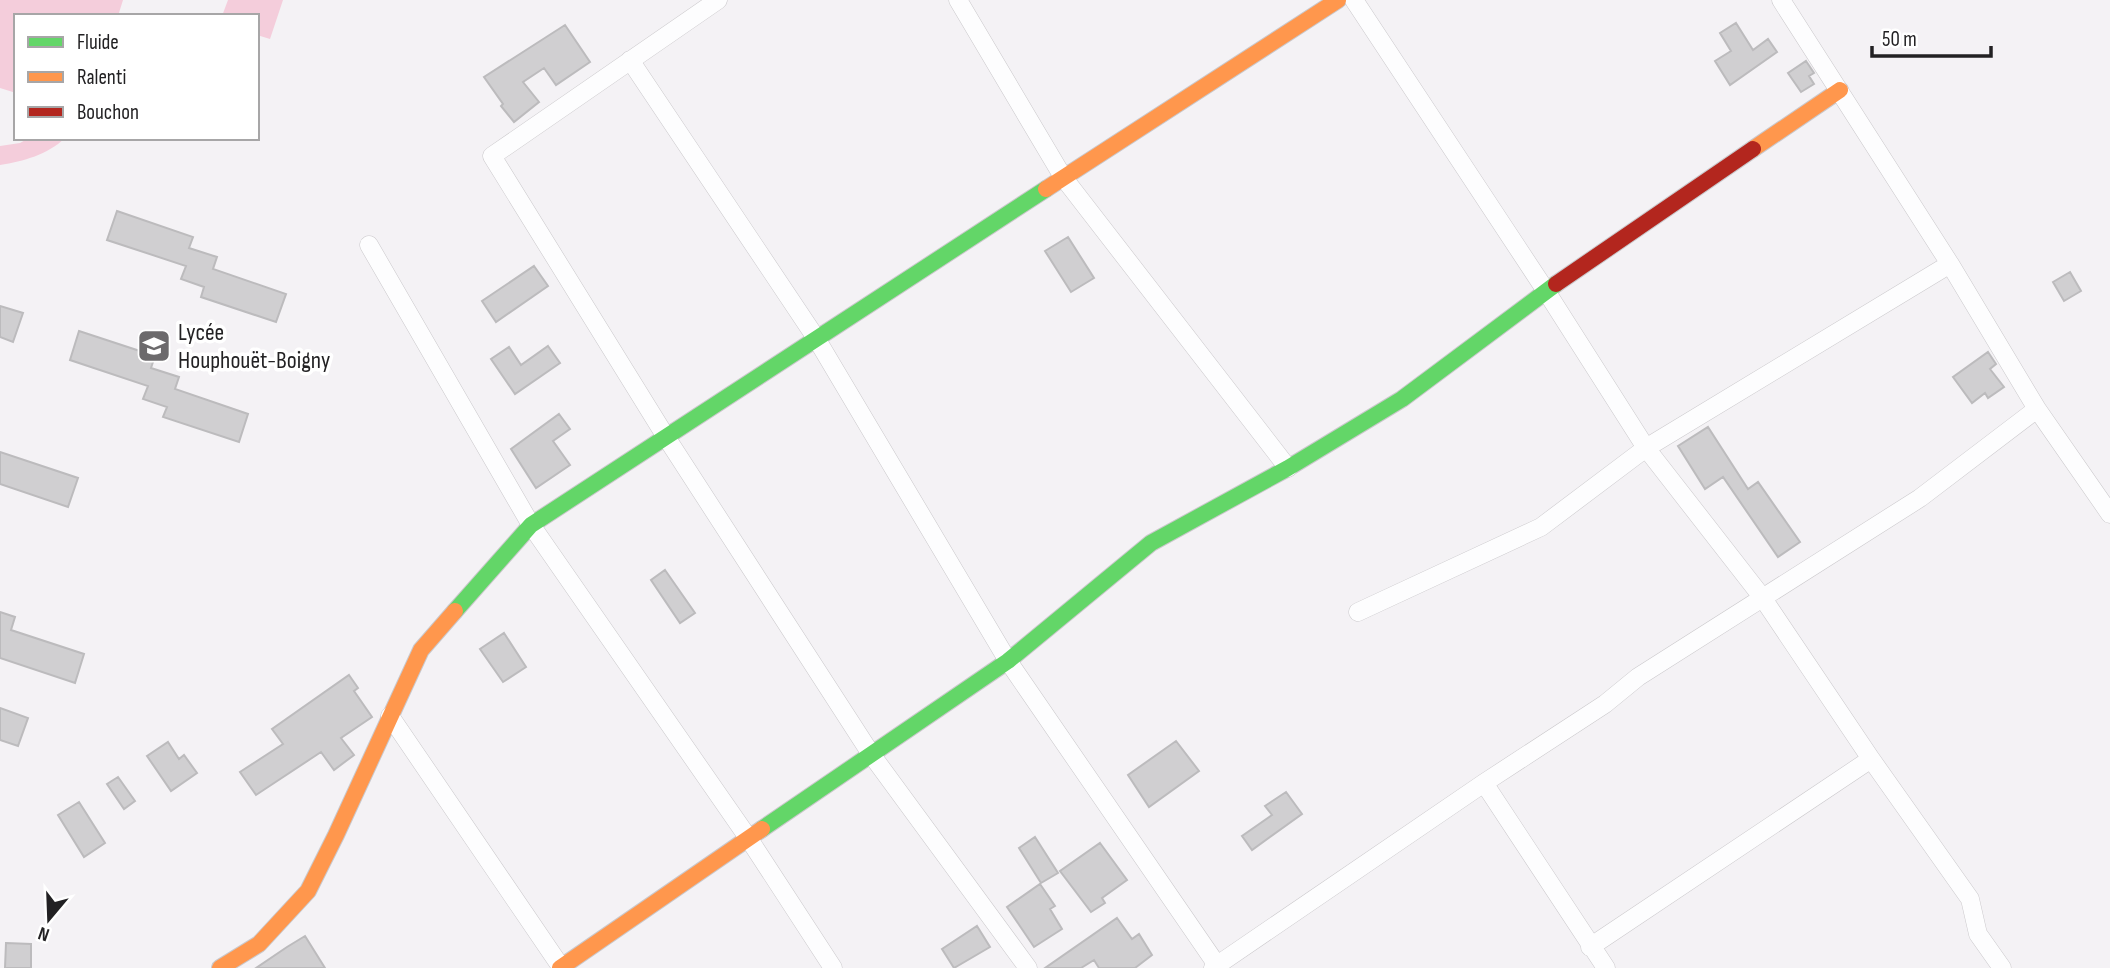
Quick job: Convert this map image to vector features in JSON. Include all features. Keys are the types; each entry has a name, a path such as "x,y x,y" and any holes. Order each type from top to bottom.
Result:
{"street":[{"path":"718,0 492,156 666,437 871,754 1028,968"},
{"path":"958,0 1063,177 1289,468"},
{"path":"220,968 259,944 308,891 421,650 531,525 1338,0"},
{"path":"1354,0 1646,448 1762,597 1871,759 1970,899 1978,934 2003,968"},
{"path":"1781,0 1950,264 2037,409 2110,514"},
{"path":"630,60 816,338 1008,660 1216,967 1484,783 1605,704 1638,677 1920,498 2037,409"},
{"path":"390,716 560,968 1008,660 1151,543 1289,468 1402,399 1546,291 1840,90"},
{"path":"369,245 531,525 749,839 833,968"},
{"path":"1358,612 1541,527 1646,448 1950,264"},
{"path":"1590,947 1871,759"},
{"path":"1484,783 1606,968"}],"shaded area":[{"path":"0,0 123,0 119,14 14,14 14,92 0,88"},
{"path":"228,0 283,0 270,39 259,36 259,14 223,14"},
{"path":"25,140 62,140 35,156 0,165 0,146"}],"building":[{"path":"1736,23 1753,50 1768,39 1777,52 1730,85 1715,61 1731,51 1720,33"},
{"path":"565,25 590,62 556,85 544,68 523,82 539,102 514,122 484,77"},
{"path":"1806,61 1814,73 1809,76 1814,84 1801,92 1788,73"},
{"path":"117,211 193,237 189,248 217,257 213,269 286,294 276,322 201,297 204,287 181,279 186,266 107,240"},
{"path":"1068,237 1094,278 1071,292 1045,251"},
{"path":"534,266 548,286 496,322 482,301"},
{"path":"2070,272 2081,291 2064,301 2053,282"},
{"path":"0,306 23,313 13,342 0,337"},
{"path":"79,331 155,356 151,368 179,377 175,389 248,414 239,442 163,417 167,407 143,399 148,386 70,360"},
{"path":"548,346 560,363 515,394 491,359 509,347 521,365"},
{"path":"1988,352 1996,364 1990,369 2004,387 1988,398 1985,393 1972,403 1953,377"},
{"path":"559,414 570,429 553,441 570,465 536,488 511,449"},
{"path":"1708,427 1748,489 1758,482 1800,542 1778,557 1723,477 1705,489 1678,446"},
{"path":"0,452 78,478 68,507 0,484"},
{"path":"665,570 695,613 680,623 651,580"},
{"path":"0,612 15,617 11,630 84,654 75,683 0,658"},
{"path":"504,633 526,667 503,682 480,649"},
{"path":"349,675 358,688 354,691 372,717 341,738 354,755 334,770 321,752 256,795 240,772 283,744 272,729"},
{"path":"0,708 28,718 18,746 0,740"},
{"path":"1176,741 1199,771 1149,807 1128,775"},
{"path":"168,742 179,759 184,755 197,773 171,791 147,756"},
{"path":"118,777 135,801 124,809 107,784"},
{"path":"1286,792 1302,814 1252,850 1242,836 1272,815 1265,806"},
{"path":"79,802 105,843 84,857 58,815"},
{"path":"1035,837 1058,873 1041,883 1019,848"},
{"path":"1100,843 1127,880 1102,898 1105,903 1091,912 1060,871"},
{"path":"1040,884 1055,906 1050,909 1062,929 1034,947 1007,907"},
{"path":"1117,918 1132,939 1139,934 1152,955 1135,968 1099,968 1094,960 1081,968 1045,968"},
{"path":"977,926 990,947 954,968 942,949"},
{"path":"305,936 325,968 256,968 287,947"},
{"path":"6,943 31,944 31,968 5,968"}],"traffic: fast":[{"path":"455,611 531,525 1046,189"},
{"path":"762,829 1008,661 1151,543 1288,468 1402,399 1556,284"}],"traffic: slow":[{"path":"1046,189 1338,0"},
{"path":"1753,149 1840,90"},
{"path":"220,968 259,944 308,891 421,650 455,611"},
{"path":"560,968 762,829"}],"traffic: jam":[{"path":"1556,284 1753,149"}],"place":[{"name":"Lycée Houphouët-Boigny","path":"154,346"}]}
